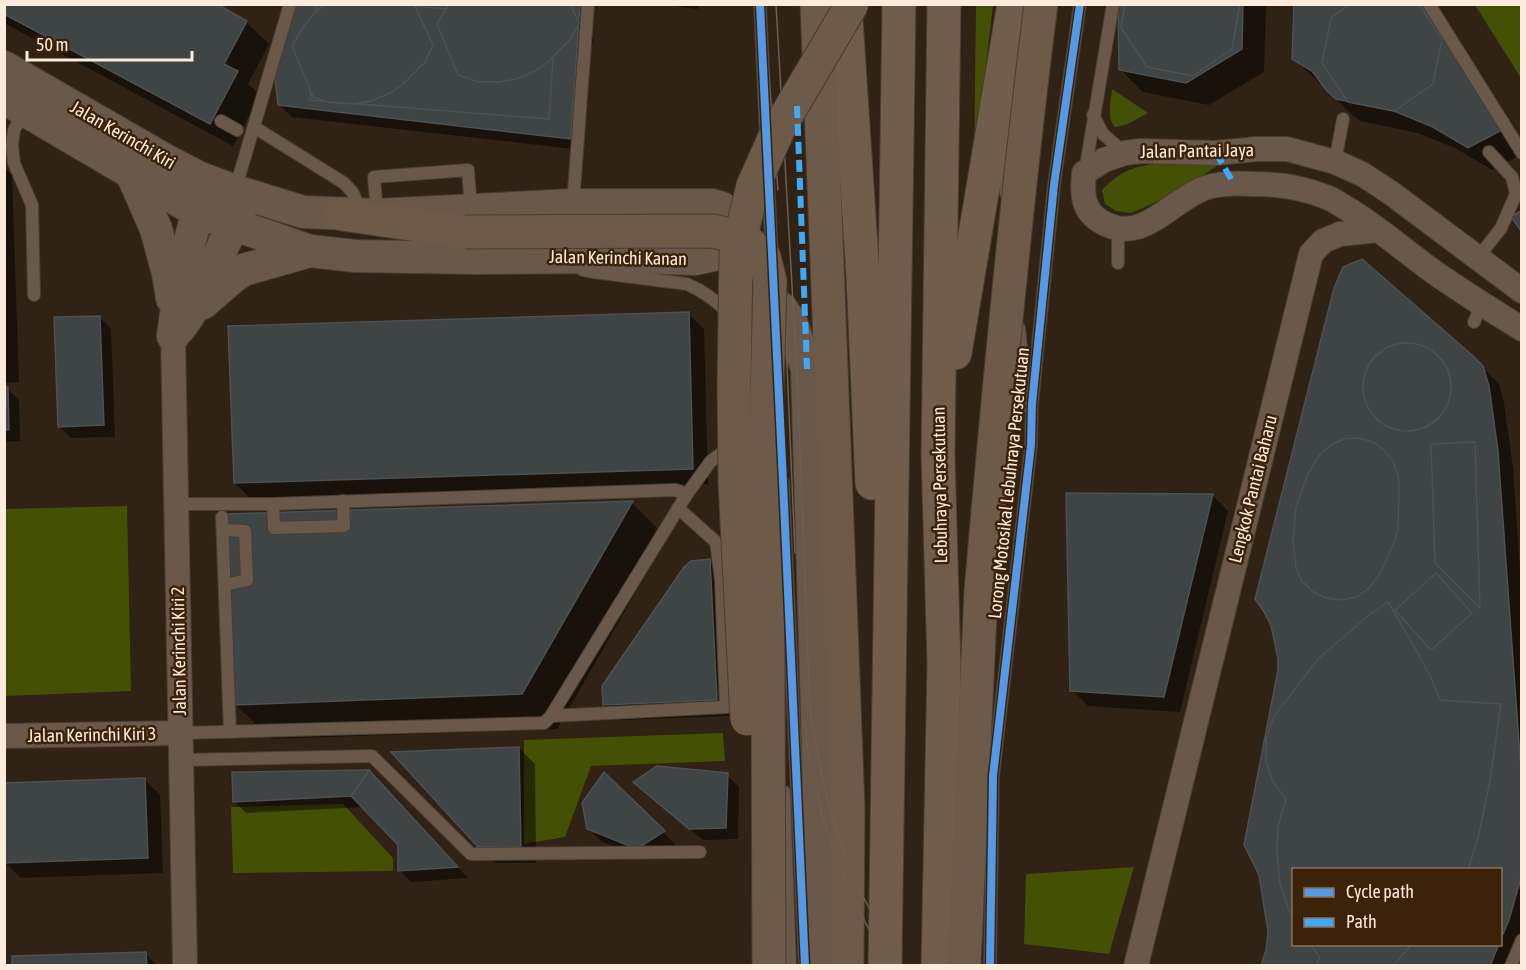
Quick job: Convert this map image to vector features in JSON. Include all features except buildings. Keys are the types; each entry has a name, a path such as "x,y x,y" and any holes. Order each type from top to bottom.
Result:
{"highway":[{"path":"816,4 848,807 847,966"},
{"path":"845,4 863,288 887,839"},
{"path":"767,966 746,704 735,482 736,256 753,186 779,128 852,4"},
{"path":"885,966 899,4"},
{"name":"Lebuhraya Persekutuan","path":"938,966 944,664 938,455 944,4"},
{"path":"938,455 1014,4"},
{"path":"964,966 981,591 1002,354 1041,4"},
{"path":"360,214 713,231 745,239 764,257 770,281 767,395 767,966"}],"street":[{"path":"468,221 573,205 712,205 751,178 764,165 780,139 797,106 816,4"},
{"name":"Jalan Kerinchi Kiri","path":"4,67 167,161 230,189"},
{"name":"Jalan Kerinchi Kiri","path":"15,104 198,212 233,225"},
{"name":"Jalan Pantai Jaya","path":"1084,173 1104,160 1125,153 1141,151 1216,153 1287,149 1335,162 1362,174 1391,193 1521,291"},
{"path":"1084,173 1084,203 1094,217 1118,230"},
{"path":"132,174 156,229 179,324"},
{"name":"Jalan Pantai Jaya","path":"1118,230 1132,230 1207,187 1255,184 1291,187 1327,197 1378,230"},
{"path":"179,324 179,287 198,212 230,189"},
{"path":"230,189 303,212 360,214"},
{"path":"179,324 201,294 233,225 230,189"},
{"name":"Jalan Kerinchi Kanan","path":"233,225 310,250 355,256 695,259 723,253 735,241 736,225 730,215 722,208 712,205"},
{"path":"1378,230 1428,268 1478,313 1521,329"},
{"name":"Lengkok Pantai Baharu","path":"1136,966 1311,254 1323,241 1340,234 1378,230"},
{"path":"179,324 243,270 310,250"},
{"path":"695,259 742,278 776,303 791,322 807,369 822,966"},
{"name":"Jalan Kerinchi Kiri 2","path":"179,324 176,504 185,966"},
{"name":"Jalan Kerinchi Kiri 3","path":"4,736 180,733"}],"lane":[{"path":"230,189 273,80 290,4"},
{"path":"573,205 588,4"},
{"path":"760,4 766,141"},
{"name":"Lorong Motosikal Lebuhraya Persekutuan","path":"990,966 993,776 1030,445 1054,185 1080,4"},
{"path":"1429,4 1521,153"},
{"path":"1084,173 1113,14"},
{"path":"15,104 12,145 14,163 32,205 34,294"},
{"path":"997,108 1030,445"},
{"path":"1093,115 1103,134 1125,153"},
{"path":"1335,162 1343,119"},
{"path":"220,121 237,130"},
{"path":"254,127 344,183 353,193 360,214"},
{"path":"1477,259 1501,228 1519,192 1512,177 1489,152"},
{"path":"360,214 374,177 468,170 468,221"},
{"path":"768,178 805,966"},
{"path":"1118,230 1118,262"},
{"path":"540,257 593,272 687,285 721,305 731,316 738,334 745,424 735,427 730,436 731,446 737,453 750,453 760,442 755,427"},
{"path":"180,733 544,723 551,716 687,494 711,460 731,446"},
{"path":"754,477 763,523 780,744"},
{"path":"176,504 273,504 675,490 687,494"},
{"path":"273,504 274,528 344,526 343,501"},
{"path":"551,716 726,707 721,580 716,542 678,508"},
{"path":"225,585 247,580 245,531 223,524 225,585 230,732"},
{"path":"716,618 714,595 721,580"},
{"path":"181,760 372,756 471,854 700,852"},
{"path":"783,778 790,966"},
{"path":"1511,966 1521,940"}],"green space":[{"path":"976,5 993,5 974,166"},
{"path":"1475,5 1521,5 1521,78"},
{"path":"1112,89 1148,113 1128,124 1115,127 1110,114"},
{"path":"1168,162 1218,165 1170,196 1131,213 1116,211 1105,204 1102,190 1118,176 1132,169"},
{"path":"127,506 131,691 5,696 5,509"},
{"path":"723,733 725,761 591,766 565,837 524,844 524,740"},
{"path":"343,804 393,858 393,871 233,873 231,807"},
{"path":"1134,867 1109,954 1024,944 1026,874"}],"tram line":[{"path":"763,4 778,190"},
{"path":"776,4 797,373 810,709 824,787 849,871 901,966"},
{"path":"784,295 795,553"},
{"path":"805,720 811,765"},
{"path":"818,794 822,816 833,846"},
{"path":"841,868 847,887 888,966"}],"marked path":[{"path":"797,106 807,369"},
{"path":"1216,153 1234,184"}],"cycle path":[{"path":"760,4 805,966"},
{"path":"990,966 993,776 1031,445 1032,404 1054,185 1080,4"}]}
